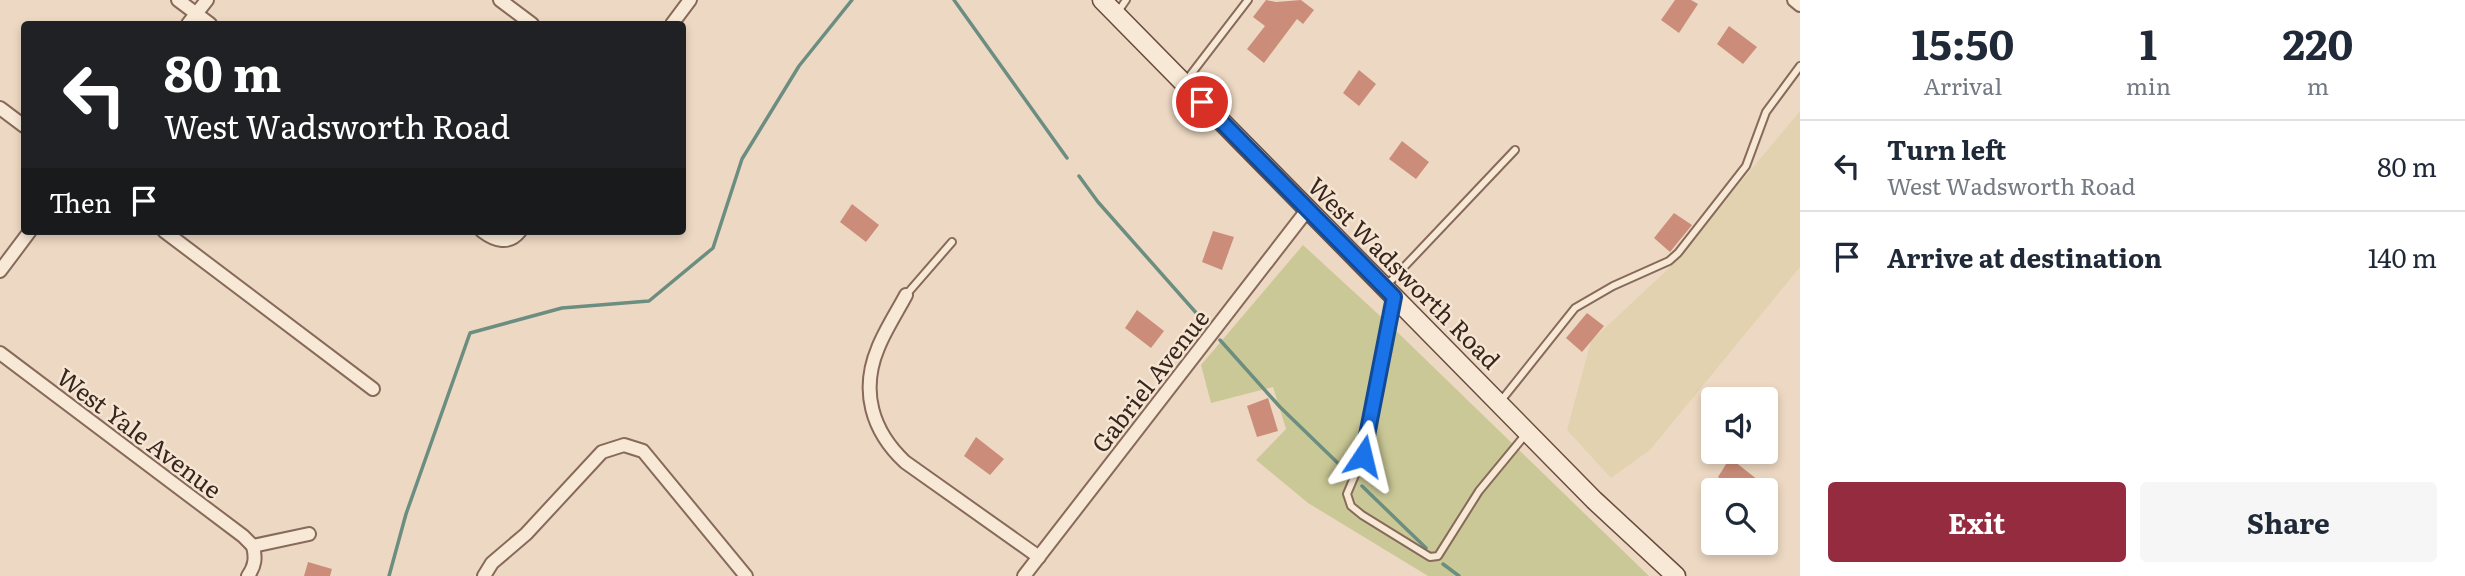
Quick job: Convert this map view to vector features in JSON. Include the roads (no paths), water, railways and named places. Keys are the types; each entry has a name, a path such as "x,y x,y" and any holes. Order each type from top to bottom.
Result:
{"main road":[{"name":"West Wadsworth Road","path":"1102,0 1121,7 1184,84 1594,500 1676,576"}],"street":[{"path":"178,0 192,19 207,0"},
{"path":"500,0 528,21"},
{"path":"674,21 690,0"},
{"path":"1794,0 1800,5"},
{"path":"0,108 21,124"},
{"name":"Gabriel Avenue","path":"1024,576 1308,209"},
{"path":"0,271 27,235"},
{"path":"169,235 373,389"},
{"path":"490,235 508,241 517,235"},
{"path":"906,295 878,348 872,367 870,392 878,429 888,446 905,462 1039,557"},
{"name":"West Yale Avenue","path":"0,353 253,546"},
{"path":"484,576 492,563 526,534 602,452 624,445 643,451 746,576"},
{"path":"248,576 256,556 253,546 309,534"}],"lane":[{"path":"1184,84 1248,0"},
{"path":"1499,403 1575,309 1613,286 1669,261 1678,253 1746,166 1766,112 1800,66"},
{"path":"1515,150 1390,292 1363,456 1347,495 1351,506 1430,557 1438,556 1479,491 1527,432"},
{"path":"906,295 952,242"}],"waterway":[{"path":"389,576 406,514 470,333 562,308 649,301 713,248 742,159 799,66 852,0"},
{"path":"954,0 1067,158"},
{"path":"1079,176 1098,202 1206,324"},
{"path":"1220,340 1280,407 1346,471"},
{"path":"1362,486 1426,548"},
{"path":"1443,564 1459,576"}]}
